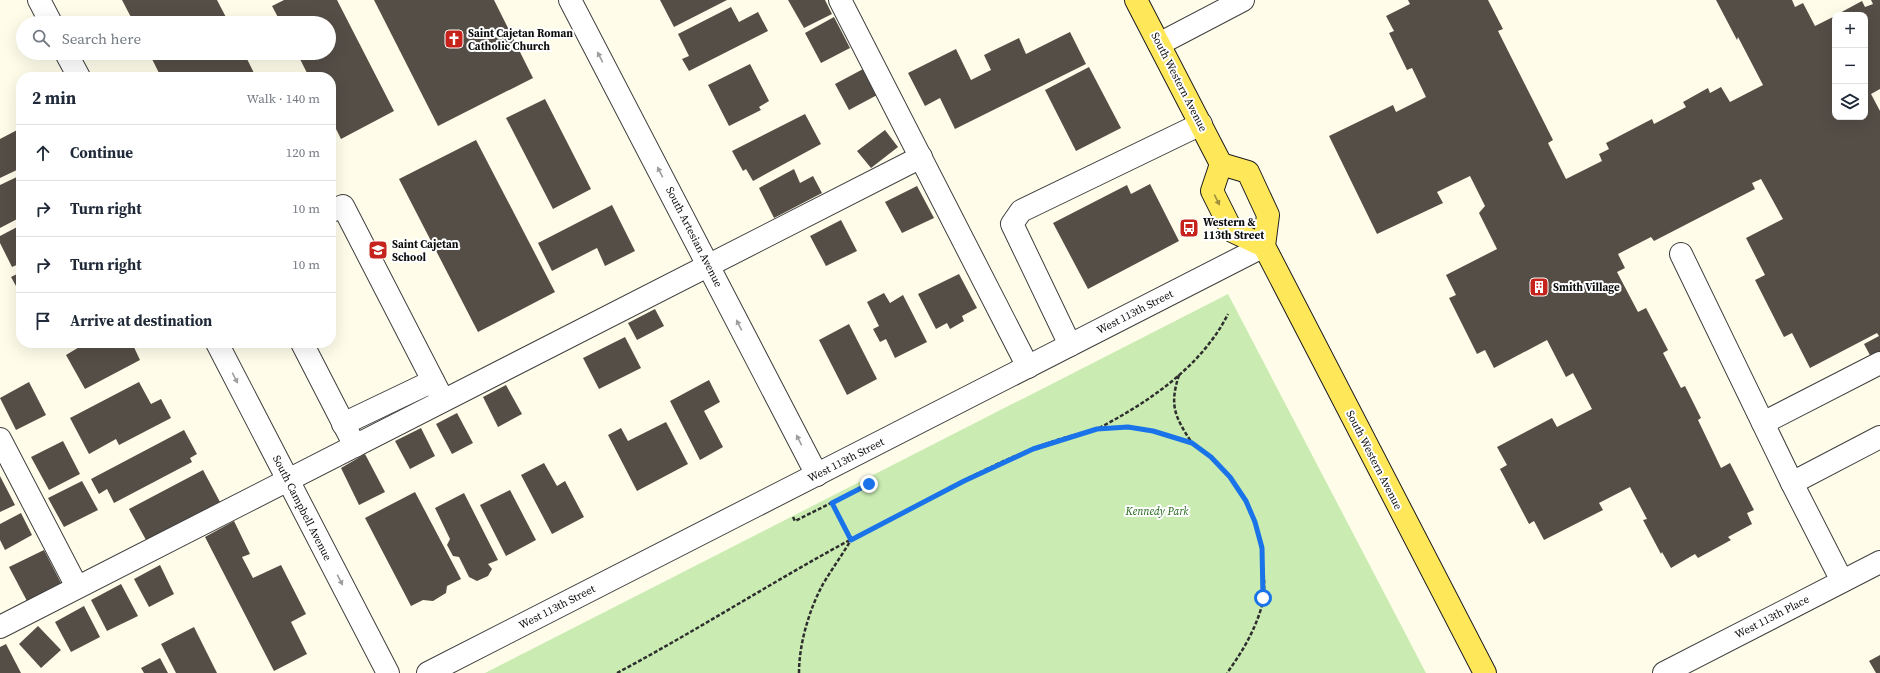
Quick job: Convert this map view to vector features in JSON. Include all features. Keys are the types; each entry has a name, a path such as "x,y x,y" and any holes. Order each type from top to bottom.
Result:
{"main road":[{"name":"South Western Avenue","path":"1136,0 1221,164"},
{"path":"1221,164 1248,172 1268,214 1264,246 1232,231 1212,190 1221,164"},
{"name":"South Western Avenue","path":"1264,246 1484,673"}],"street":[{"path":"39,0 47,16"},
{"name":"South Artesian Avenue","path":"570,0 817,475"},
{"path":"840,0 1028,367"},
{"path":"1159,44 1244,0"},
{"path":"70,60 76,72"},
{"path":"1070,345 1012,224 1021,211 1201,124"},
{"path":"0,627 921,157"},
{"path":"336,209 342,206 444,400"},
{"name":"West 113th Street","path":"428,673 1264,246"},
{"path":"1681,254 1842,582"},
{"name":"South Campbell Avenue","path":"220,348 388,673"},
{"path":"305,348 355,446"},
{"path":"1763,423 1880,363"},
{"path":"343,424 433,381"},
{"path":"1792,482 1880,437"},
{"path":"0,439 77,587"},
{"name":"West 113th Place","path":"1664,673 1880,562"}],"path":[{"path":"617,673 851,540 964,481 1026,452 1097,429 1129,413 1158,394 1208,346 1228,314"},
{"path":"1179,374 1173,392 1174,413 1192,443"},
{"path":"1097,429 1128,427 1153,431 1192,443 1211,457 1230,477 1246,501 1252,514 1262,548 1263,598 1255,628 1227,673"},
{"path":"791,513 795,521 832,503 869,484 865,477"},
{"path":"832,503 851,540"},
{"path":"800,673 804,639 811,612 823,585 851,540"}],"green space":[{"name":"Kennedy Park","path":"1228,294 1426,673 485,673"}],"building":[{"path":"122,0 217,0 225,16 130,16"},
{"path":"284,0 337,0 394,111 341,139 336,129 336,72 306,72 300,60 336,60 336,16 277,16 272,6"},
{"name":"Saint Cajetan Roman Catholic Church","path":"374,0 494,0 533,78 438,126"},
{"path":"660,0 727,0 674,27"},
{"path":"788,0 825,0 832,14 804,28"},
{"name":"Smith Village","path":"1408,0 1488,0 1503,29 1498,31 1553,140 1548,143 1566,179 1602,161 1599,154 1609,149 1606,143 1652,119 1654,124 1686,107 1683,102 1708,88 1710,93 1721,87 1730,102 1763,85 1738,37 1737,40 1716,0 1792,0 1795,7 1803,3 1815,26 1832,18 1832,120 1868,120 1868,12 1842,12 1862,1 1865,7 1873,4 1871,0 1880,0 1880,89 1871,94 1880,111 1880,374 1864,344 1879,336 1877,333 1810,368 1792,333 1784,337 1755,280 1765,275 1746,238 1783,219 1761,179 1752,183 1755,189 1654,241 1651,237 1618,254 1625,268 1617,272 1638,312 1646,308 1668,350 1663,353 1681,388 1685,386 1701,418 1698,420 1721,468 1730,463 1754,510 1747,513 1752,524 1728,537 1731,540 1698,558 1695,554 1671,568 1662,552 1661,554 1643,520 1647,519 1630,487 1599,503 1603,510 1544,540 1534,521 1529,524 1500,469 1507,465 1497,447 1552,418 1557,427 1592,409 1573,373 1566,377 1547,340 1494,368 1485,350 1477,354 1449,298 1456,295 1446,275 1497,249 1479,213 1485,206 1470,176 1437,192 1443,203 1377,234 1329,136 1393,105 1396,112 1426,97 1412,68 1407,70 1389,33 1394,31 1386,16 1410,4"},
{"path":"731,7 739,22 758,12 768,31 689,71 682,59 689,56 678,34"},
{"path":"834,17 850,48 821,63 805,33"},
{"path":"1070,32 1086,64 955,129 940,98 925,106 908,73 956,49 971,80 991,70 984,55 1019,38 1026,54"},
{"path":"152,60 248,60 254,72 158,72"},
{"path":"750,64 769,101 759,107 761,110 729,126 708,85"},
{"path":"1089,67 1121,128 1076,151 1045,90"},
{"path":"865,68 879,94 849,110 835,84"},
{"path":"545,99 591,189 553,209 506,118"},
{"path":"805,114 821,144 753,181 746,169 743,171 732,151"},
{"path":"885,130 898,147 871,168 857,151"},
{"path":"16,131 16,170 0,178 0,139"},
{"path":"476,140 555,292 478,332 399,179"},
{"path":"794,169 800,183 813,176 822,193 774,218 759,188"},
{"path":"16,177 16,220 0,228 0,185"},
{"path":"1150,184 1179,241 1088,289 1053,223 1127,185 1131,194"},
{"path":"917,186 934,218 902,233 885,202"},
{"path":"612,205 635,251 605,266 597,248 552,271 538,243"},
{"path":"841,220 857,251 826,266 810,236"},
{"path":"16,228 16,265 12,267 0,243 0,236"},
{"path":"16,274 16,286 11,277"},
{"path":"959,274 977,308 962,316 964,321 950,329 947,323 936,329 918,294"},
{"path":"884,293 890,303 903,295 927,342 895,358 886,339 880,342 873,329 879,326 867,302"},
{"path":"655,309 664,326 637,340 628,323"},
{"path":"849,324 877,379 847,395 819,340"},
{"path":"625,337 641,368 599,389 583,358"},
{"path":"78,348 134,348 140,360 85,389 66,355"},
{"path":"709,380 720,402 704,411 723,447 700,460 670,401"},
{"path":"29,382 46,415 16,430 0,398"},
{"path":"139,382 151,404 161,399 171,418 119,445 116,439 89,454 70,418"},
{"path":"506,385 522,414 498,427 483,397"},
{"path":"457,413 473,443 452,454 436,424"},
{"path":"666,422 688,464 637,491 608,435 621,428 628,441"},
{"path":"421,428 435,456 410,469 395,441"},
{"path":"184,430 197,454 190,458 192,462 114,503 107,489 99,494 91,479"},
{"path":"63,441 80,474 49,490 31,457"},
{"path":"365,454 385,492 359,505 341,468"},
{"path":"544,463 557,486 565,481 584,517 552,534 521,475"},
{"path":"203,470 220,502 146,540 129,509"},
{"path":"0,476 15,505 0,512"},
{"path":"82,481 98,510 64,527 48,498"},
{"path":"510,490 536,540 506,556 480,505"},
{"path":"415,492 461,579 447,586 446,593 433,601 423,600 411,606 365,518"},
{"path":"464,493 498,560 488,564 492,569 488,576 477,581 469,577 459,557 453,556 447,545 450,539 435,508"},
{"path":"21,513 32,535 5,550 0,540 0,524"},
{"path":"234,521 250,554 242,557 253,578 281,565 306,614 291,622 307,654 274,671 205,537"},
{"path":"44,550 61,583 27,601 9,567"},
{"path":"160,565 174,594 149,607 134,579"},
{"path":"121,584 138,616 107,631 91,600"},
{"path":"84,606 100,637 71,652 55,622"},
{"path":"38,626 61,650 41,668 19,644"},
{"path":"194,627 217,673 176,673 161,644"},
{"path":"6,644 21,673 0,673 0,647"},
{"path":"1880,655 1880,673 1876,673 1869,661"},
{"path":"160,658 168,673 144,673 141,668"}],"place":[{"name":"Saint Cajetan Roman Catholic Church","path":"454,39"},
{"name":"Western & 113th Street","path":"1189,228"},
{"name":"Saint Cajetan School","path":"378,250"},
{"name":"Smith Village","path":"1539,287"}],"route":[{"path":"869,484 832,503 851,540 964,481 1033,449 1097,429 1128,427 1153,431 1192,443 1211,457 1230,477 1246,501 1255,522 1262,548 1263,598"}]}
